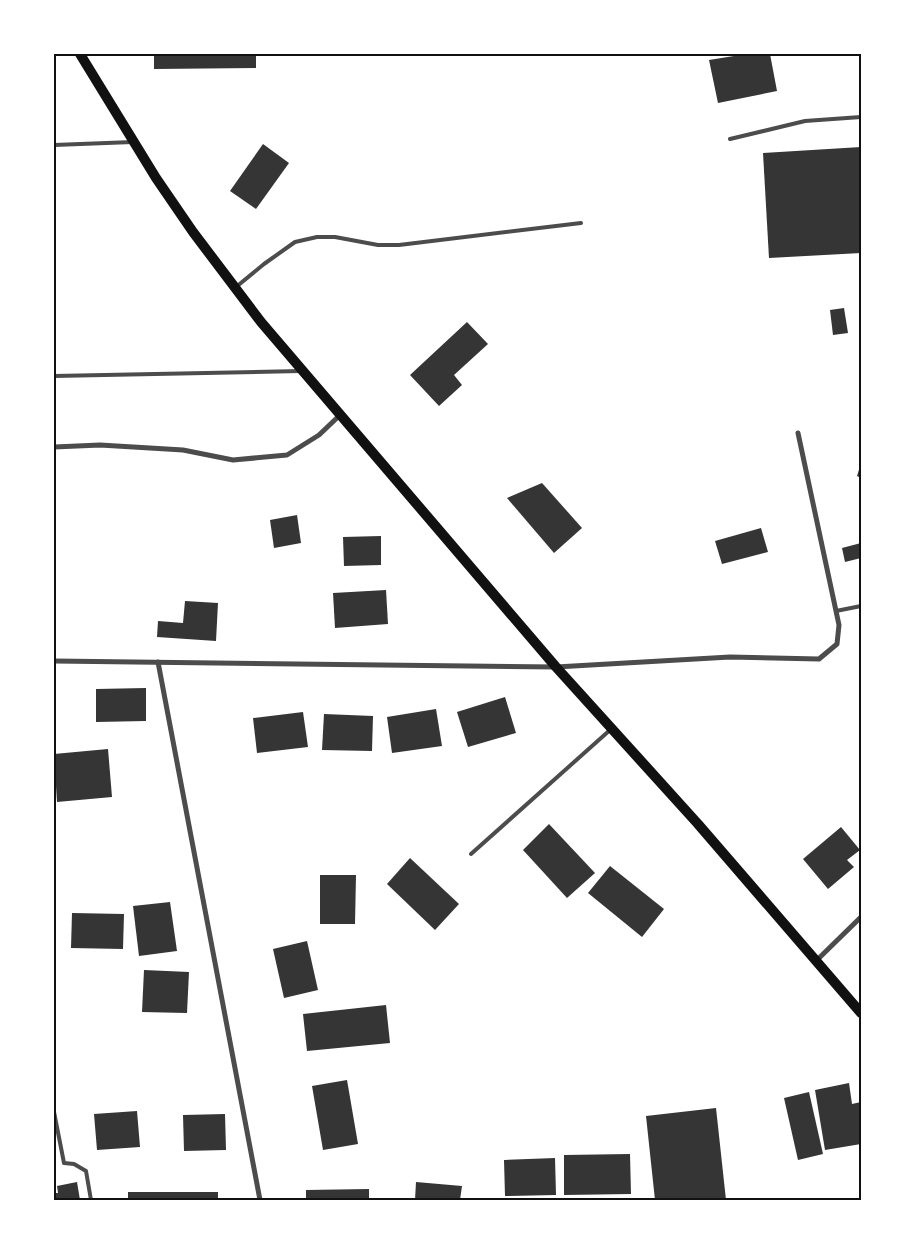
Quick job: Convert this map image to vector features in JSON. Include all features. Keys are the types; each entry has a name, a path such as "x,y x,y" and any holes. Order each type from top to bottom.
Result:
{"main road":[{"path":"80,54 133,142 193,232 261,322 556,667 698,824 861,1014"}],"street":[{"path":"54,447 100,446 183,450 233,460 287,455 319,435 340,415"},
{"path":"54,661 556,667 730,657 819,659 837,644 840,625 798,433"},
{"path":"158,662 260,1200"},
{"path":"816,961 861,917"}],"lane":[{"path":"730,139 805,121 861,117"},
{"path":"54,146 133,142"},
{"path":"235,288 295,242 317,237 335,237 378,245 400,245 581,223"},
{"path":"54,376 303,371"},
{"path":"836,611 861,606"},
{"path":"471,854 612,729"},
{"path":"54,1112 64,1162 74,1164 86,1171 91,1200"}],"building":[{"path":"154,54 256,54 256,68 154,69"},
{"path":"733,54 770,54 777,91 718,103 709,60 734,56"},
{"path":"263,144 289,163 256,209 230,191"},
{"path":"861,147 861,253 769,258 763,153"},
{"path":"844,308 848,333 833,335 830,310"},
{"path":"467,322 488,344 454,375 462,385 439,406 410,375"},
{"path":"861,463 861,478 857,476"},
{"path":"542,483 582,528 554,553 507,498"},
{"path":"297,515 301,543 274,548 270,520"},
{"path":"761,528 768,552 722,564 715,541"},
{"path":"381,536 381,565 344,566 343,537"},
{"path":"861,543 861,558 845,562 842,548"},
{"path":"386,590 388,624 335,628 333,593"},
{"path":"185,601 218,603 216,641 157,637 158,621 183,623"},
{"path":"146,688 146,721 96,722 96,689"},
{"path":"505,697 516,733 468,747 457,712"},
{"path":"436,709 442,746 392,753 387,717"},
{"path":"303,712 308,747 257,753 253,718"},
{"path":"324,714 373,716 372,751 322,750"},
{"path":"108,749 112,797 57,802 54,754"},
{"path":"549,824 595,873 567,898 523,850"},
{"path":"841,827 860,850 847,860 854,867 828,889 803,859"},
{"path":"410,858 459,904 435,930 387,884"},
{"path":"610,866 664,909 642,937 588,893"},
{"path":"320,875 356,875 355,924 320,924"},
{"path":"170,902 177,951 139,956 133,906"},
{"path":"72,913 124,914 123,949 71,948"},
{"path":"307,941 318,990 284,998 273,949"},
{"path":"144,970 189,972 187,1013 142,1012"},
{"path":"386,1005 390,1043 307,1051 303,1014"},
{"path":"347,1080 358,1144 323,1150 312,1086"},
{"path":"849,1083 852,1104 861,1102 861,1127 859,1128 861,1144 825,1150 815,1090"},
{"path":"809,1092 823,1154 798,1160 784,1098"},
{"path":"716,1108 726,1200 655,1200 646,1116"},
{"path":"137,1111 140,1147 97,1150 94,1114"},
{"path":"225,1114 226,1150 184,1151 183,1115"},
{"path":"630,1154 631,1194 564,1195 564,1155"},
{"path":"555,1158 556,1195 505,1196 504,1160"},
{"path":"77,1182 80,1200 54,1200 54,1193 58,1193 57,1186"},
{"path":"416,1182 462,1186 460,1200 415,1200"},
{"path":"369,1189 369,1200 306,1200 306,1190"},
{"path":"128,1192 218,1192 218,1200 128,1200"}]}
